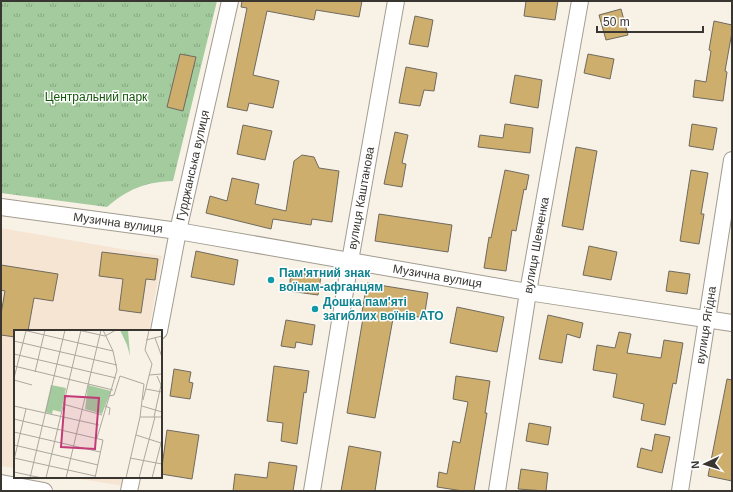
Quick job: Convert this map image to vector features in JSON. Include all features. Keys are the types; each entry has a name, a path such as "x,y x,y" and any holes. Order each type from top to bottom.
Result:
{"street":[{"name":"Гурджанська вулиця","path":"159,330 178,231 230,1"},
{"name":"вулиця Каштанова","path":"312,491 350,261 396,1"},
{"name":"вулиця Шевченка","path":"497,491 528,292 580,1"},
{"name":"вулиця Ягідна","path":"680,491 732,160"},
{"name":"Музична вулиця","path":"1,207 178,231 528,292 732,323"},
{"path":"130,491 132,478"},
{"path":"1,484 44,491"}],"shaded area":[{"path":"1,228 162,256 149,330 14,330 14,468 1,466"},
{"path":"74,478 125,478 123,486"}],"green space":[{"name":"Центральний парк","path":"1,1 217,1 173,181 154,183 137,188 122,195 107,207 1,193"}],"building":[{"path":"242,1 362,1 359,17 316,10 314,20 267,11 253,75 279,81 273,108 249,103 247,111 227,107 247,8 241,7"},
{"path":"526,1 558,1 555,20 524,16"},
{"path":"621,9 628,35 606,40 599,15"},
{"path":"415,16 433,20 428,47 409,44"},
{"path":"714,21 732,25 725,71 727,72 723,101 693,97 695,80 706,82"},
{"path":"180,54 196,57 183,111 167,107"},
{"path":"588,54 614,59 610,79 584,73"},
{"path":"406,67 437,73 434,91 424,90 420,106 399,103"},
{"path":"515,75 542,80 538,108 510,103"},
{"path":"505,124 533,128 530,153 478,147 480,135 503,138"},
{"path":"692,124 717,128 713,150 689,146"},
{"path":"243,125 272,131 265,160 237,154"},
{"path":"395,132 408,135 402,163 406,164 402,187 384,184"},
{"path":"576,147 597,151 583,230 562,226"},
{"path":"302,155 314,157 319,168 339,171 332,222 312,219 311,225 273,219 271,229 206,213 210,196 227,201 232,178 259,184 255,204 286,211 294,161"},
{"path":"505,170 529,175 526,190 524,189 516,231 512,230 506,271 484,268 489,237 491,238"},
{"path":"691,170 708,173 701,214 704,214 699,244 680,241"},
{"path":"379,214 452,225 448,252 375,241"},
{"path":"589,246 617,252 611,280 583,275"},
{"path":"196,251 238,260 234,285 191,277"},
{"path":"102,252 158,259 155,280 146,279 141,313 119,310 123,279 99,276"},
{"path":"1,265 58,274 53,301 34,298 28,330 14,330 14,337 1,335 1,314 5,291 1,290"},
{"path":"669,271 690,274 687,294 666,291"},
{"path":"291,272 321,276 318,295 289,291"},
{"path":"367,283 428,293 424,318 394,313 375,418 347,413 363,318 361,318"},
{"path":"457,307 504,317 497,352 450,343"},
{"path":"548,315 583,323 580,338 567,334 562,363 539,359"},
{"path":"286,320 315,325 312,345 296,342 295,348 281,346"},
{"path":"619,332 631,334 627,353 661,358 664,340 683,343 676,384 673,383 665,425 641,420 644,404 613,397 617,374 593,370 597,345 615,348"},
{"path":"274,366 309,371 306,393 304,392 297,444 281,441 283,423 267,421"},
{"path":"174,369 191,372 189,382 193,383 190,399 170,396"},
{"path":"456,376 490,381 485,413 487,413 474,491 437,487 439,472 447,474 453,441 460,443 468,402 453,399"},
{"path":"727,379 732,380 732,481 708,476"},
{"path":"529,423 551,427 548,445 526,441"},
{"path":"167,430 199,435 192,479 162,474"},
{"path":"655,434 670,437 662,473 637,467 641,448 652,451"},
{"path":"349,446 381,452 375,491 341,491"},
{"path":"269,462 297,466 293,491 233,491 235,474 267,478"},
{"path":"521,469 548,473 546,491 518,489"}],"place":[{"name":"Пам'ятний знак воїнам-афганцям","path":"271,280"},
{"name":"Дошка пам'яті загиблих воїнів АТО","path":"315,309"}]}
